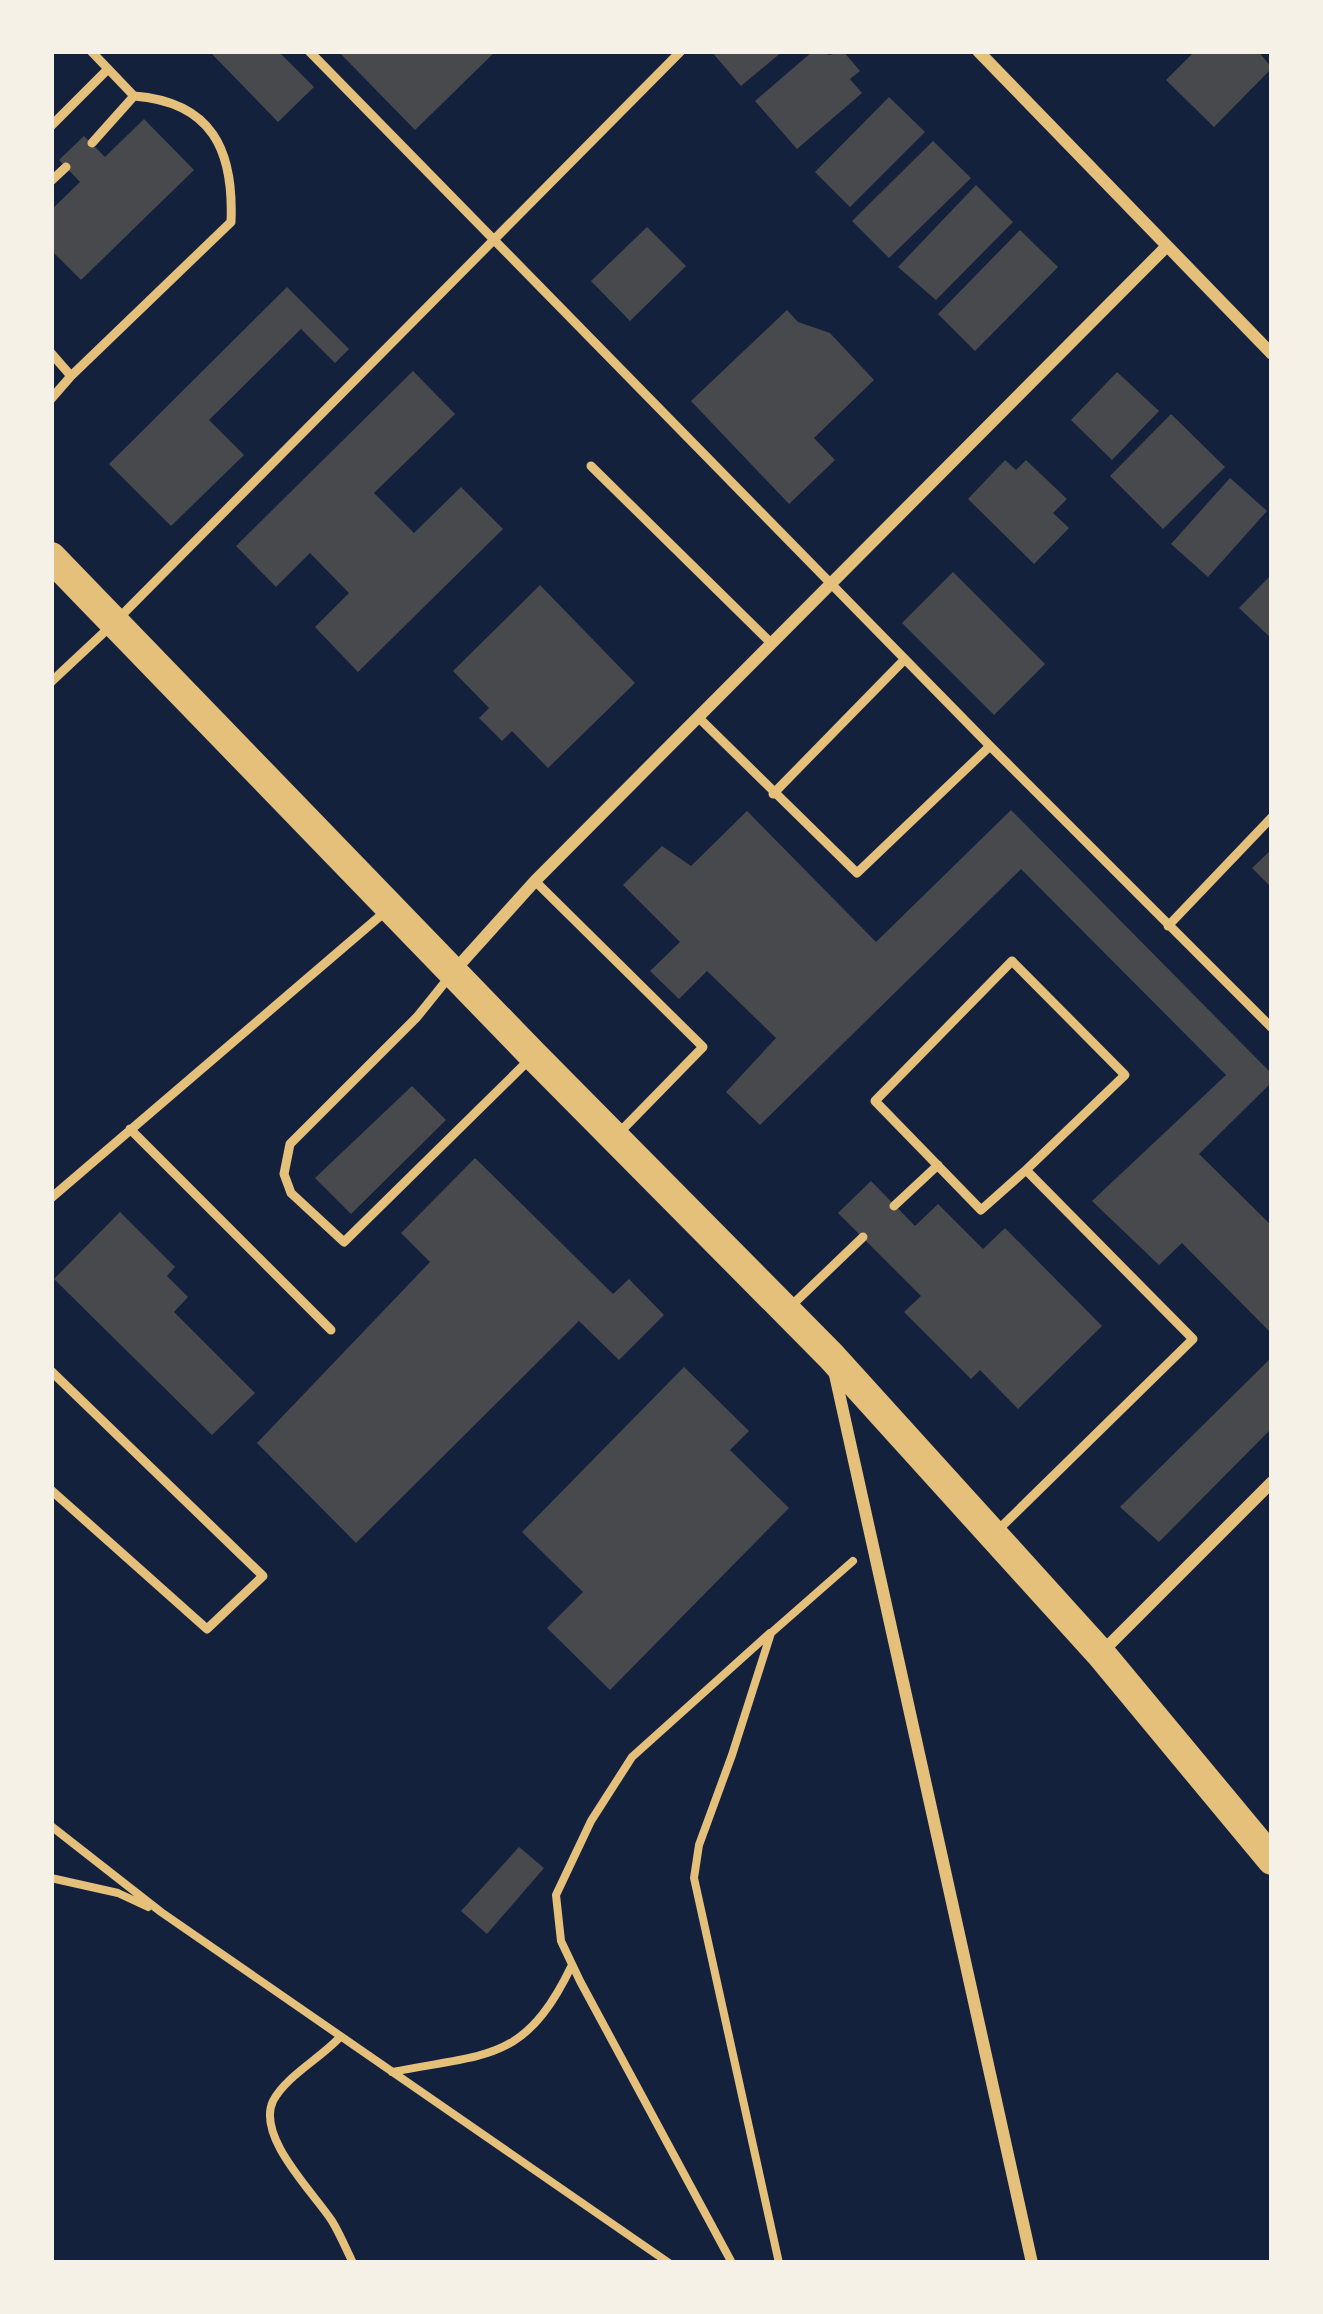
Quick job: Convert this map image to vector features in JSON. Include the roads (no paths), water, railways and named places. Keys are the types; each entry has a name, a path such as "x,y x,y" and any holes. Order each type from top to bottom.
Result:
{"main road":[{"path":"51,557 832,1356 1100,1654 1272,1860"}],"street":[{"path":"978,51 1272,354"},
{"path":"453,972 536,880 1166,247"},
{"path":"832,1356 1032,2263"},
{"path":"1100,1654 1272,1482"}],"lane":[{"path":"51,399 231,222 233,178 221,148 196,116 168,99 134,96 91,51"},
{"path":"309,51 1272,1028"},
{"path":"51,682 681,51"},
{"path":"51,126 108,69"},
{"path":"92,143 134,96"},
{"path":"51,181 66,167"},
{"path":"51,353 71,376"},
{"path":"591,466 771,643"},
{"path":"773,794 905,658"},
{"path":"698,717 857,873 990,746"},
{"path":"1168,926 1272,817"},
{"path":"536,880 704,1047 614,1137"},
{"path":"51,1198 391,908"},
{"path":"1012,961 1125,1075 1026,1170 982,1210 875,1101 1012,961"},
{"path":"453,972 417,1017 290,1144 284,1174 291,1193 344,1242 534,1056"},
{"path":"130,1129 331,1330"},
{"path":"894,1206 938,1165"},
{"path":"993,1535 1193,1339 1026,1170"},
{"path":"786,1310 863,1237"},
{"path":"51,1370 263,1576 207,1629 51,1490"}]}
